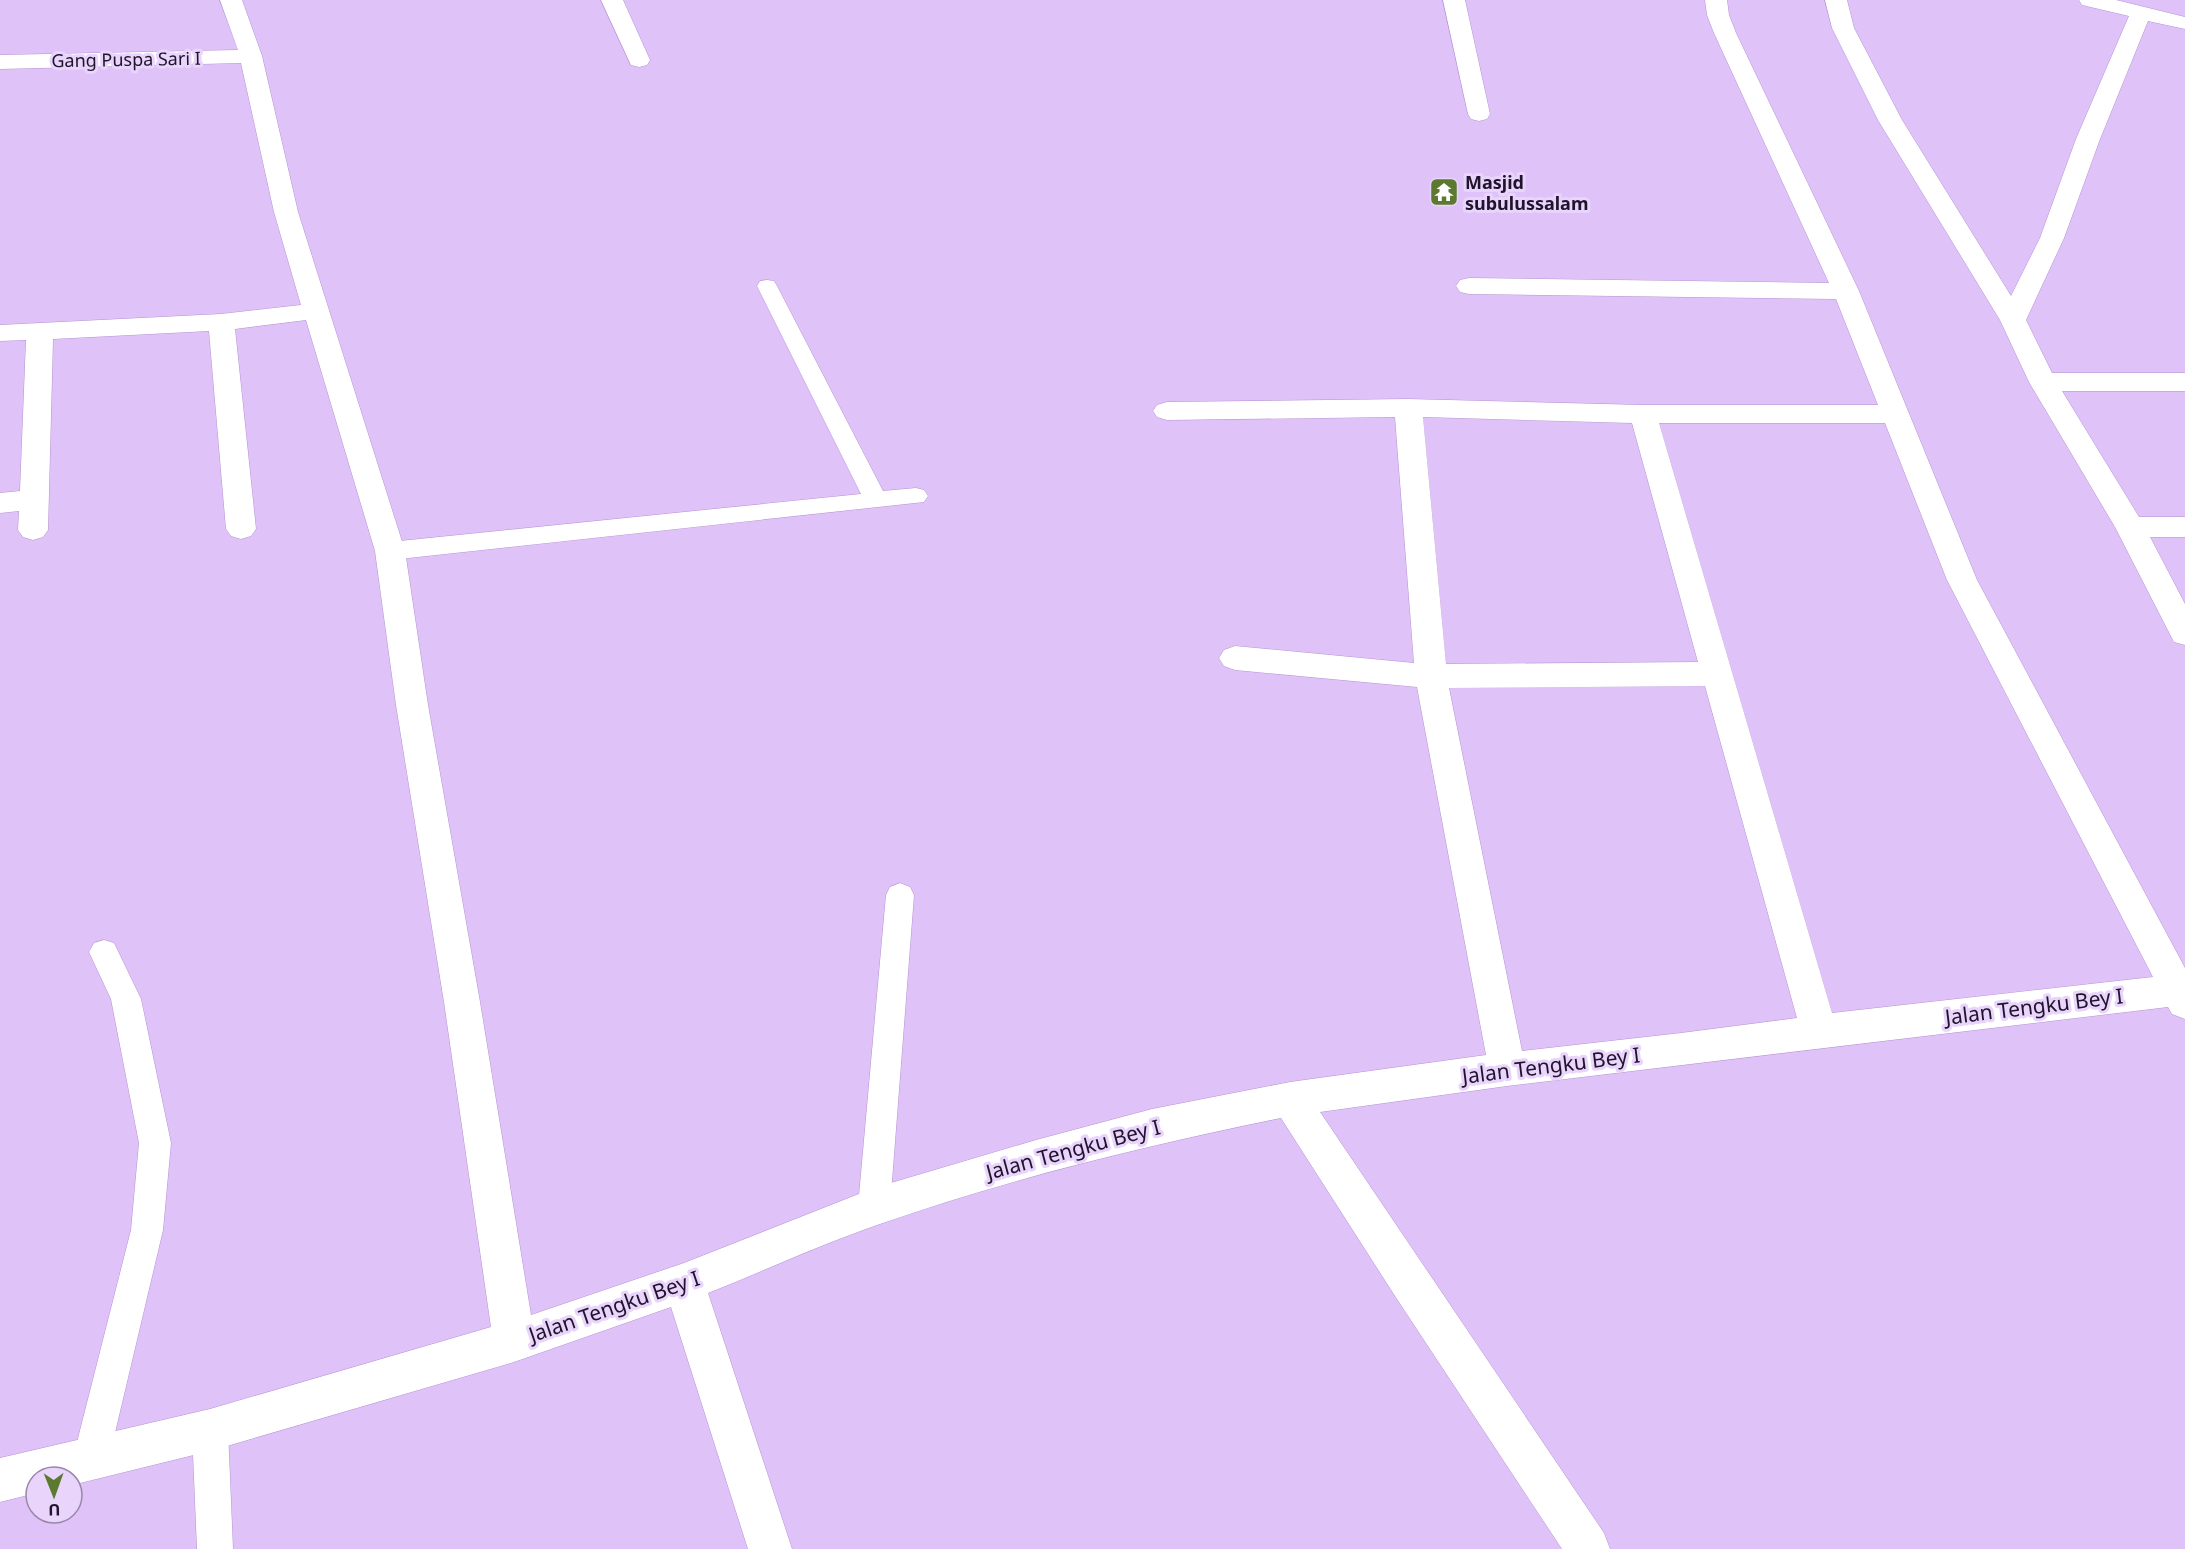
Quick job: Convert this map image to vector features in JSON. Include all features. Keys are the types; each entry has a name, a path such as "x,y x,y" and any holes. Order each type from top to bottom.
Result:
{"street":[{"path":"231,0 251,56 286,212 390,551 412,705 462,1002 514,1341"},
{"path":"612,0 639,60"},
{"path":"1454,0 1479,114"},
{"path":"1716,0 1718,15 1725,33 1846,291 1962,580 2182,994"},
{"path":"1836,0 1843,28 1890,120 2013,321 2043,382 2130,527 2185,634"},
{"path":"2090,0 2185,23"},
{"path":"2013,321 2052,238 2088,139 2141,12"},
{"name":"Gang Puspa Sari I","path":"0,62 251,56"},
{"path":"1469,286 1846,291"},
{"path":"0,333 221,322 316,311"},
{"path":"221,322 241,529"},
{"path":"33,530 40,331"},
{"path":"2043,382 2185,382"},
{"path":"1167,411 1408,408 1643,414 1896,414"},
{"path":"1408,408 1431,676 1507,1069"},
{"path":"1643,414 1820,1031"},
{"path":"0,503 34,501"},
{"path":"2130,527 2185,527"},
{"path":"1235,658 1431,676 1717,674"},
{"name":"Jalan Tengku Bey I","path":"0,1480 210,1430 514,1341 684,1283 874,1207 1036,1158 1152,1127 1290,1099 1507,1069 1682,1050 1820,1031 2182,994"},
{"path":"1290,1099 1411,1285 1588,1549"},
{"path":"684,1283 770,1549"}],"lane":[{"path":"767,286 876,500"},
{"path":"390,551 916,496"},
{"path":"874,1207 900,895"},
{"path":"91,1458 147,1230 155,1143 126,999 104,952"},
{"path":"210,1430 214,1549"}],"place":[{"name":"Masjid subulussalam","path":"1444,192"}]}
